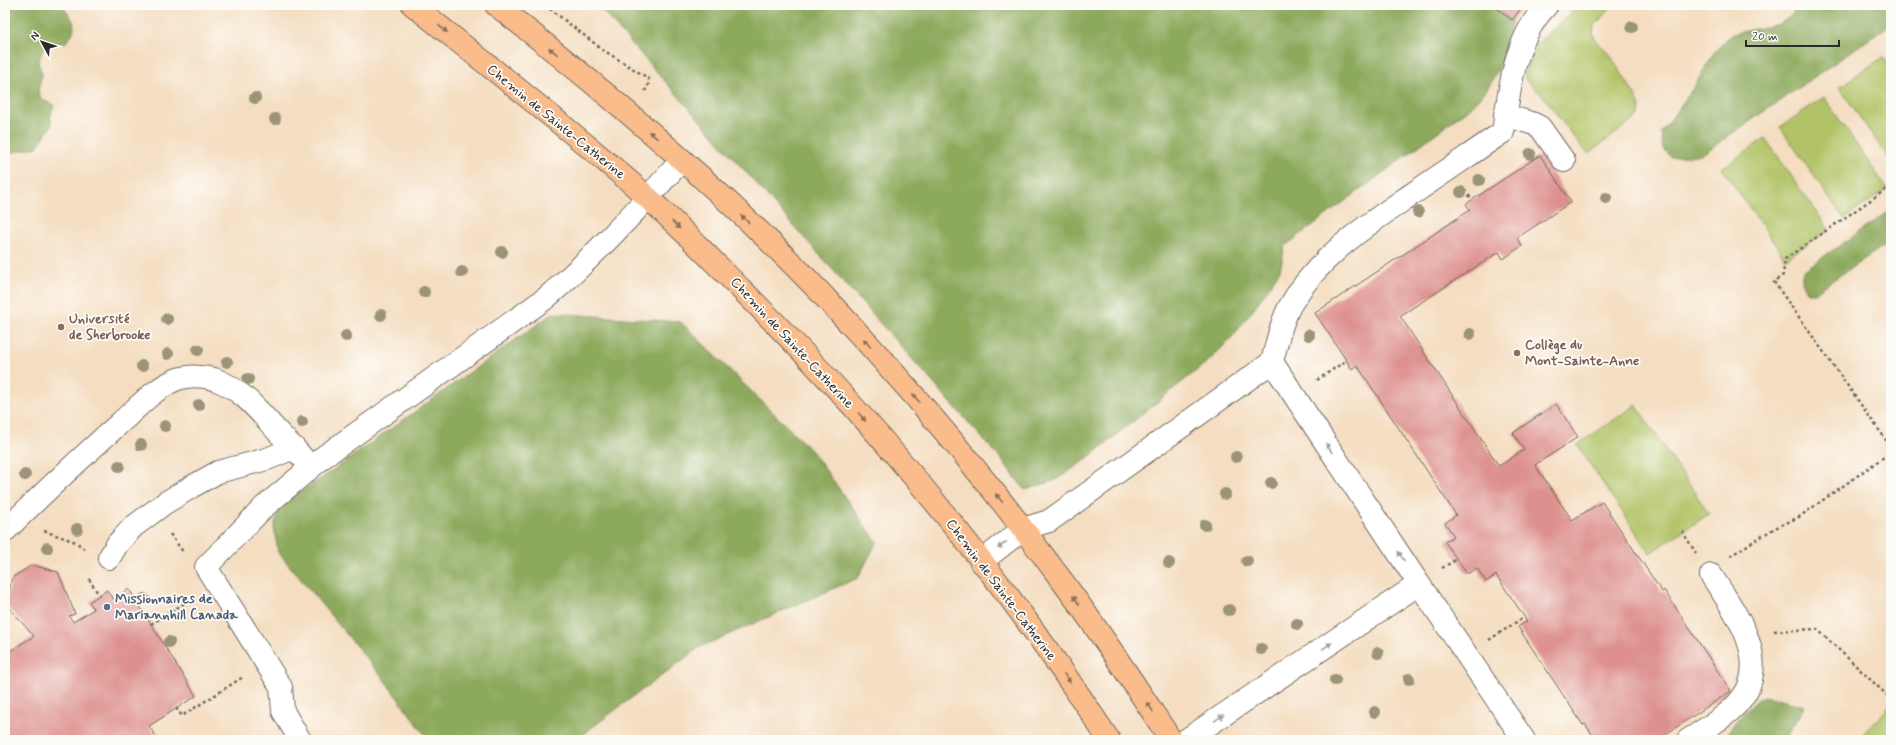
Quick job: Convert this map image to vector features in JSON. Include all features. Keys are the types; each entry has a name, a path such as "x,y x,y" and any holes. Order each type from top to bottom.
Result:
{"main road":[{"name":"Chemin de Sainte-Catherine","path":"413,5 557,121 648,198 739,286 818,367 911,475 981,562 1050,654 1109,740"},
{"path":"496,5 584,75 682,160 773,246 858,333 922,405 1023,529 1093,623 1171,740"}],"lane":[{"path":"981,562 1023,529 1049,521 1272,362 1283,322 1290,304 1329,257 1360,230 1503,132 1512,79 1524,38 1532,22 1548,5"},
{"path":"1505,116 1540,127 1564,161"},
{"path":"300,740 283,711 281,687 206,567 264,507 311,467 404,398 546,298 584,264 648,198 682,160"},
{"path":"1272,362 1524,740"},
{"path":"5,531 105,436 148,398 166,384 176,379 185,377 203,377 213,379 232,388 249,401 311,467"},
{"path":"109,558 118,543 133,527 193,486 218,472 267,459 294,448"},
{"path":"1688,740 1730,710 1746,692 1751,680 1753,666 1750,646 1745,632 1711,575"},
{"path":"1186,740 1419,584"}],"path":[{"path":"545,5 603,50 648,78 649,83 643,93"},
{"path":"1891,186 1785,260 1783,275 1774,282 1891,447"},
{"path":"1338,367 1347,360"},
{"path":"1727,558 1775,528 1799,517 1891,452"},
{"path":"42,530 76,542 83,547"},
{"path":"175,541 181,549"},
{"path":"1449,564 1457,559"},
{"path":"93,585 100,595"},
{"path":"151,624 183,604"},
{"path":"1515,623 1524,617"},
{"path":"1745,632 1818,629 1891,699"},
{"path":"176,708 182,716 234,682"}],"green space":[{"path":"5,5 61,5 72,19 74,28 70,37 65,43 50,43 43,50 38,62 42,74 38,91 41,99 54,105 50,118 52,125 37,147 5,154"},
{"path":"600,5 1493,5 1512,20 1499,67 1488,88 1480,98 1471,107 1285,246 1280,270 1234,335 1212,358 1084,461 1056,480 1025,490 1001,459 599,7"},
{"path":"1579,5 1613,5 1594,26 1593,33 1596,41 1609,53 1636,97 1640,107 1639,116 1588,154 1580,146 1543,96 1526,81 1524,73 1539,42"},
{"path":"1798,5 1891,5 1891,24 1701,155 1671,157 1663,149 1661,133 1694,87 1715,51 1732,34 1780,24 1791,16"},
{"path":"1883,57 1891,69 1891,162 1839,87"},
{"path":"1824,97 1887,189 1844,219 1780,127"},
{"path":"1765,138 1829,230 1785,259 1722,168"},
{"path":"1891,210 1891,241 1814,293 1807,293 1802,282 1803,271"},
{"path":"553,313 681,322 812,451 877,542 858,578 700,647 575,740 429,740 382,677 278,552 274,527 281,504 322,478"},
{"path":"1636,405 1709,514 1650,553 1577,445"},
{"path":"1764,696 1805,706 1786,736 1786,740 1723,740 1752,704"},
{"path":"1891,705 1891,740 1857,740"}],"building":[{"path":"1493,5 1524,5 1512,20"},
{"path":"1540,155 1571,202 1517,238 1522,246 1503,259 1499,252 1400,316 1499,466 1524,450 1513,433 1556,404 1578,437 1535,465 1572,520 1602,502 1662,592 1664,590 1731,691 1657,740 1596,740 1585,724 1583,725 1518,627 1527,621 1496,575 1486,582 1477,568 1467,574 1445,542 1454,536 1445,523 1456,515 1357,365 1352,369 1315,313 1470,210 1466,204"},
{"path":"32,565 58,572 75,614 69,616 73,622 94,609 89,602 107,590 113,599 129,589 196,696 149,726 158,740 5,740 5,654 34,636 6,605 12,578"}],"place":[{"name":"Université de Sherbrooke","path":"61,327"},
{"name":"Collège du Mont-Sainte-Anne","path":"1517,353"},
{"name":"Missionnaires de Mariannhill Canada","path":"107,607"}]}
